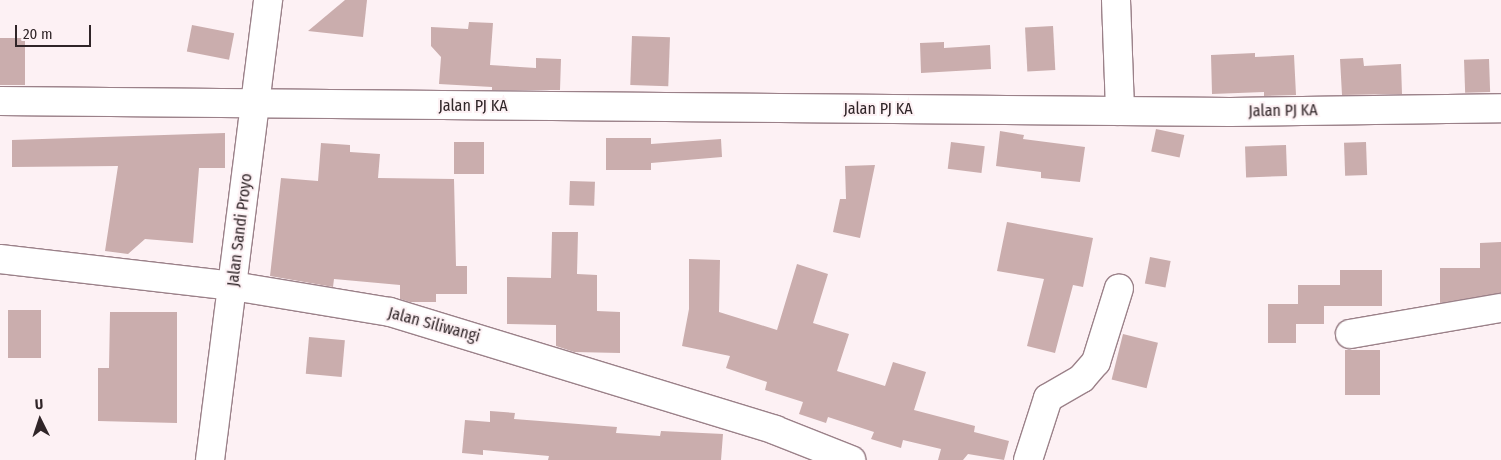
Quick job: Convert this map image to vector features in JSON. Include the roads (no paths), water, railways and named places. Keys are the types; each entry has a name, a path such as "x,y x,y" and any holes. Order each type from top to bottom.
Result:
{"street":[{"name":"Jalan Sandi Proyo","path":"210,460 268,0"},
{"path":"1116,0 1120,111"},
{"name":"Jalan PJ KA","path":"0,101 255,105 1120,111 1501,108"},
{"name":"Jalan Siliwangi","path":"0,259 233,286 390,312 775,430 851,460"},
{"path":"1028,460 1048,398 1082,378 1096,362 1119,288"},
{"path":"1350,334 1501,308"}]}
